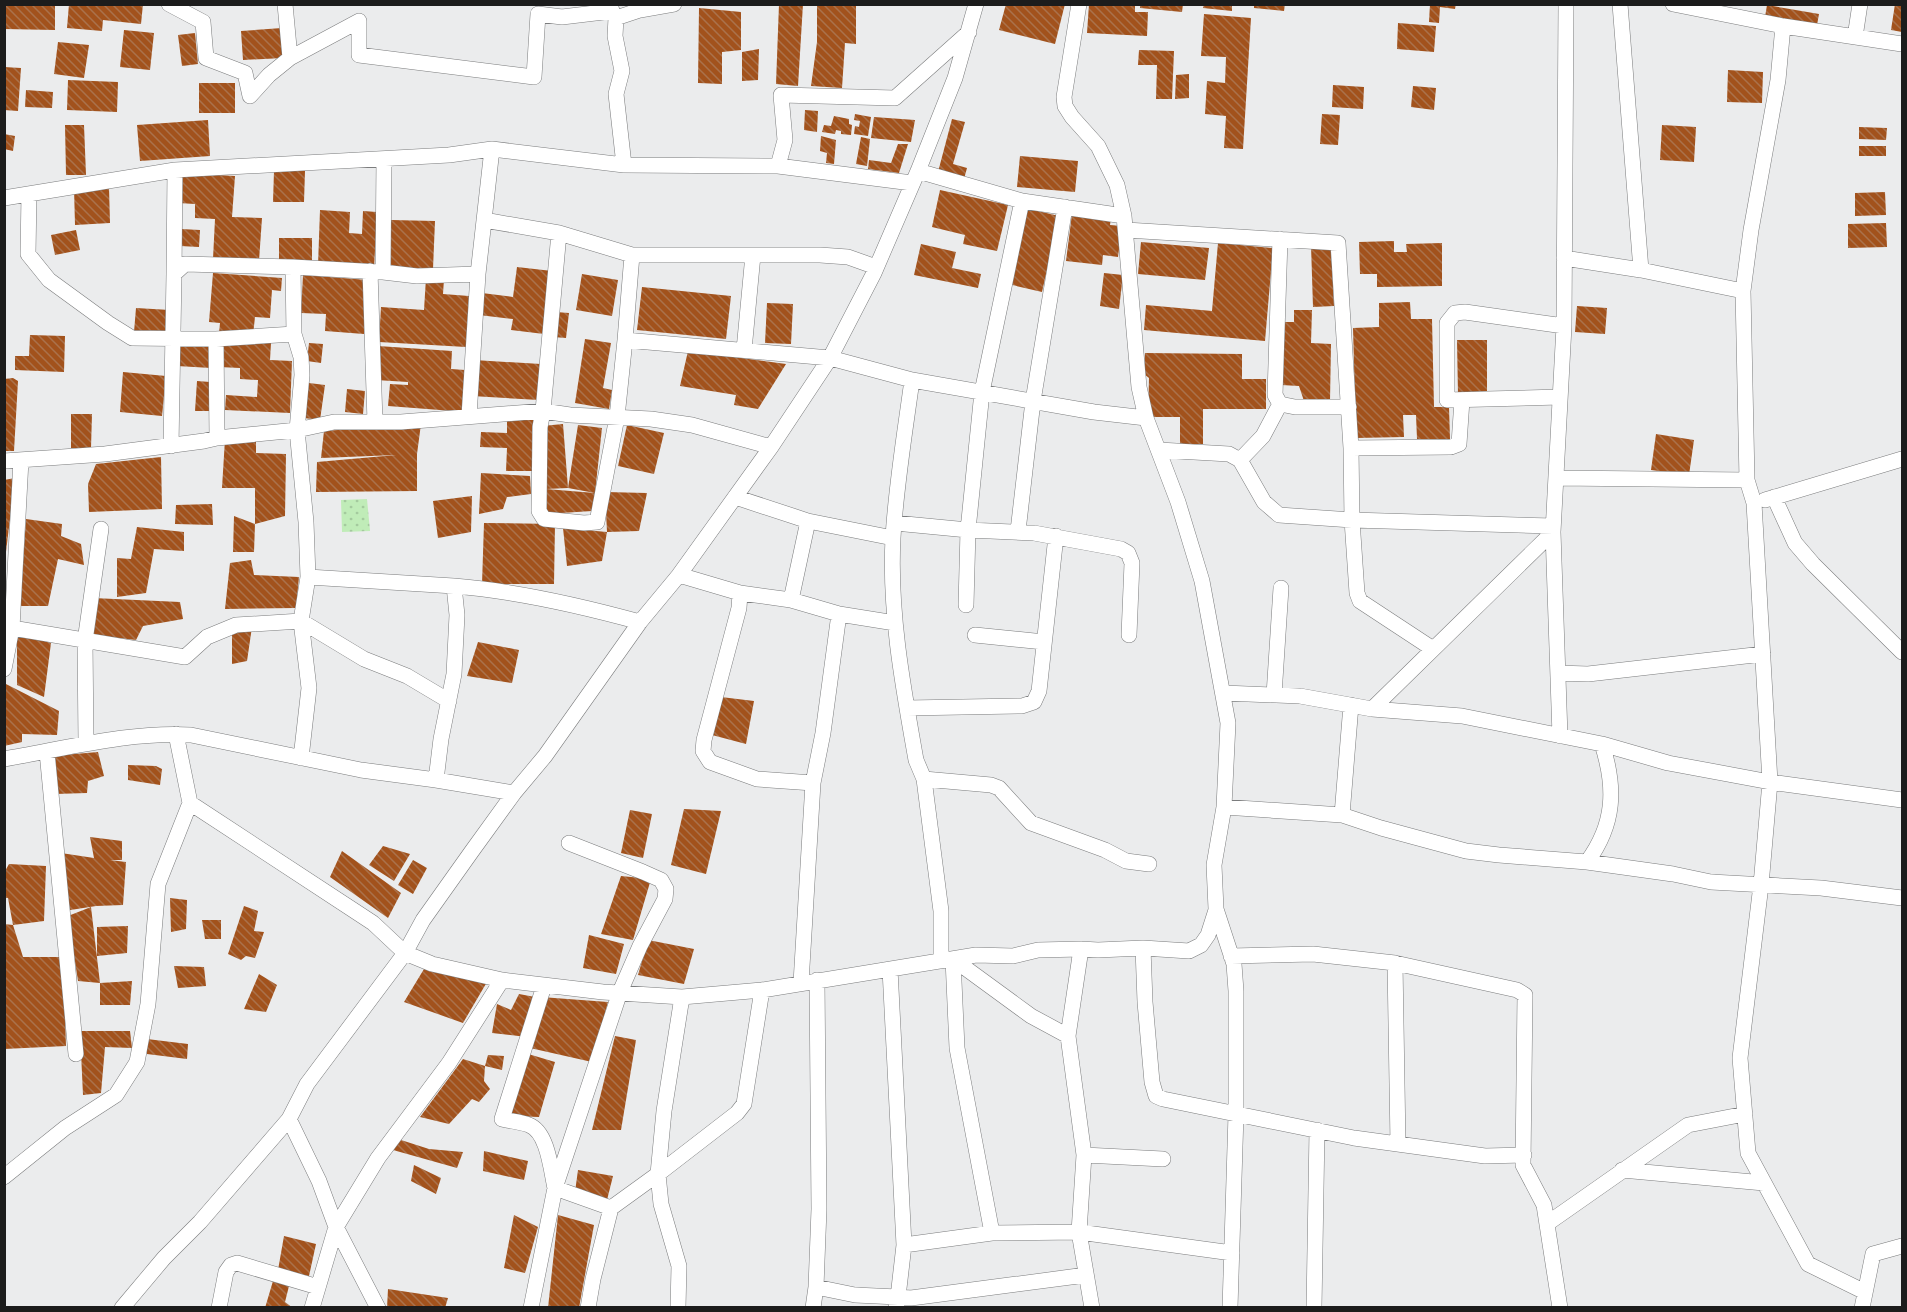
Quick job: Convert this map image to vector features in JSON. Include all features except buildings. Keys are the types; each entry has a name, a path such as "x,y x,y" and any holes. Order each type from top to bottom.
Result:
{"street":[{"path":"169,4 203,22 206,58 245,73 250,96 269,75 290,58 359,21"},
{"path":"285,4 290,58"},
{"path":"358,4 359,55 534,77 538,14 562,17 612,11 610,4"},
{"path":"624,165 616,94 622,71 615,36 616,18 640,10 674,4"},
{"path":"123,1308 164,1258 200,1222 290,1119 307,1084 405,954 423,920 514,793 545,756 640,622 679,575 771,447 830,358 876,267 956,78 976,4"},
{"path":"1079,4 1064,97 1065,106 1098,146 1117,185 1125,223 1139,387 1146,418 1178,502 1202,581 1228,723 1224,807 1214,865 1216,909 1231,956 1236,991 1236,1114 1230,1308"},
{"path":"1560,736 1553,529 1564,326 1566,4"},
{"path":"1620,4 1641,270"},
{"path":"1673,4 1783,26 1902,44"},
{"path":"1855,37 1860,4"},
{"path":"1783,26 1778,80 1753,219 1743,291 1747,480 1754,503 1770,782 1761,885 1740,1058 1744,1114 1748,1153 1808,1264 1864,1300 1872,1254 1902,1246"},
{"path":"778,166 785,140 781,95 895,98 969,32"},
{"path":"469,416 478,274 492,149"},
{"path":"4,198 175,170 450,155 492,149 624,165 778,166 915,177 1022,201 1065,207 1125,223 1338,243 1351,448 1352,520 1357,593 1360,601 1433,650"},
{"path":"375,422 376,272 384,159"},
{"path":"171,446 175,170"},
{"path":"29,194 28,254 50,280 132,338 216,339 294,334"},
{"path":"966,604 968,530 982,392 1022,201"},
{"path":"1018,531 1033,401 1065,207"},
{"path":"484,220 559,233 632,255 848,257 876,267"},
{"path":"559,233 540,427 539,511 544,519 597,522 617,417 632,255"},
{"path":"1280,239 1275,395 1280,404 1295,407 1348,407"},
{"path":"744,350 753,255"},
{"path":"1564,258 1641,270 1743,291"},
{"path":"174,274 185,264 293,267 417,276 478,274"},
{"path":"293,267 294,334 301,357 302,375 297,430 306,522 308,577 301,621 309,687 301,758"},
{"path":"1560,397 1447,400 1447,323 1455,314 1465,312 1564,326"},
{"path":"216,339 217,438"},
{"path":"625,340 830,358 912,380 1094,412 1146,418"},
{"path":"912,380 898,481 894,530 895,623 916,760 924,779 957,1048 992,1233"},
{"path":"1351,448 1451,447 1459,444 1462,400"},
{"path":"1240,460 1263,436 1280,404"},
{"path":"4,461 105,454 217,438 297,430 333,422 401,422 543,411 693,425 771,447"},
{"path":"1159,450 1229,454 1240,460 1264,502 1279,515 1298,518 1553,529"},
{"path":"1754,503 1902,459"},
{"path":"4,669 12,628 21,460"},
{"path":"1556,478 1747,480"},
{"path":"735,497 808,521 894,530 1018,531 1121,549 1128,553 1132,562 1129,635"},
{"path":"1774,497 1795,543 1813,564 1902,652"},
{"path":"791,600 808,521"},
{"path":"86,743 85,641 101,529"},
{"path":"1372,709 1553,529"},
{"path":"907,708 1022,706 1034,702 1039,691 1056,536"},
{"path":"679,575 740,593 791,600 839,614 895,623"},
{"path":"308,577 494,589 578,605 640,622"},
{"path":"436,780 441,739 454,674 457,615 454,586"},
{"path":"1274,695 1281,588"},
{"path":"740,593 739,608 703,751 710,762 757,779 813,783"},
{"path":"801,982 813,783 823,733 839,614"},
{"path":"12,628 185,657 207,637 236,625 301,621 364,659 407,676 449,701"},
{"path":"975,635 1044,642"},
{"path":"1558,673 1588,674 1762,654"},
{"path":"1224,693 1300,696 1372,709 1462,716 1602,744 1668,763 1770,782 1902,800"},
{"path":"1342,815 1351,705"},
{"path":"4,759 86,743 176,734 191,735 361,770 514,793"},
{"path":"4,1177 65,1128 116,1095 137,1062 148,1004 158,884 190,803 176,734"},
{"path":"1587,862 1605,830 1612,802 1609,767 1602,744"},
{"path":"47,752 76,1054"},
{"path":"924,779 991,785 999,788 1031,823 1105,850 1126,861 1149,864"},
{"path":"190,803 373,923 405,954 432,964 502,981 544,986 682,997 762,990 947,960 976,956 1012,956 1038,950 1098,951 1143,948 1190,951 1201,945 1208,935 1216,909"},
{"path":"1224,807 1342,815 1381,828 1466,850 1499,855 1587,862 1673,874 1711,882 1821,888 1902,898"},
{"path":"531,1308 555,1188 620,992 640,946 665,899 666,889 662,880 569,843"},
{"path":"1143,948 1152,1082 1156,1096 1186,1105 1398,1144 1485,1156 1524,1155"},
{"path":"1081,949 1068,1036 1084,1155 1080,1232 1092,1308"},
{"path":"1231,956 1313,954 1395,963 1517,990 1525,995 1523,1165 1544,1205 1560,1308"},
{"path":"947,960 1031,1016 1068,1036"},
{"path":"1395,963 1398,1144"},
{"path":"890,969 904,1245 897,1302"},
{"path":"813,1308 819,1209 817,980"},
{"path":"312,1308 336,1227 378,1158 449,1064 502,981"},
{"path":"544,986 502,1119 530,1125 539,1131 547,1152 555,1188"},
{"path":"588,1308 611,1208 737,1113 744,1104 762,990"},
{"path":"678,1308 679,1266 661,1204 658,1174 664,1111 682,997"},
{"path":"1548,1223 1688,1125 1744,1114"},
{"path":"290,1119 319,1181 336,1227 378,1308"},
{"path":"1314,1308 1317,1130"},
{"path":"1084,1155 1163,1159"},
{"path":"1622,1170 1764,1183"},
{"path":"555,1188 611,1208"},
{"path":"904,1245 992,1233 1080,1232 1232,1253"},
{"path":"219,1308 226,1272 231,1265 237,1263 318,1287"},
{"path":"816,1287 897,1302 911,1298 1086,1275"}],"green space":[{"path":"367,499 370,531 342,532 341,500"}]}
